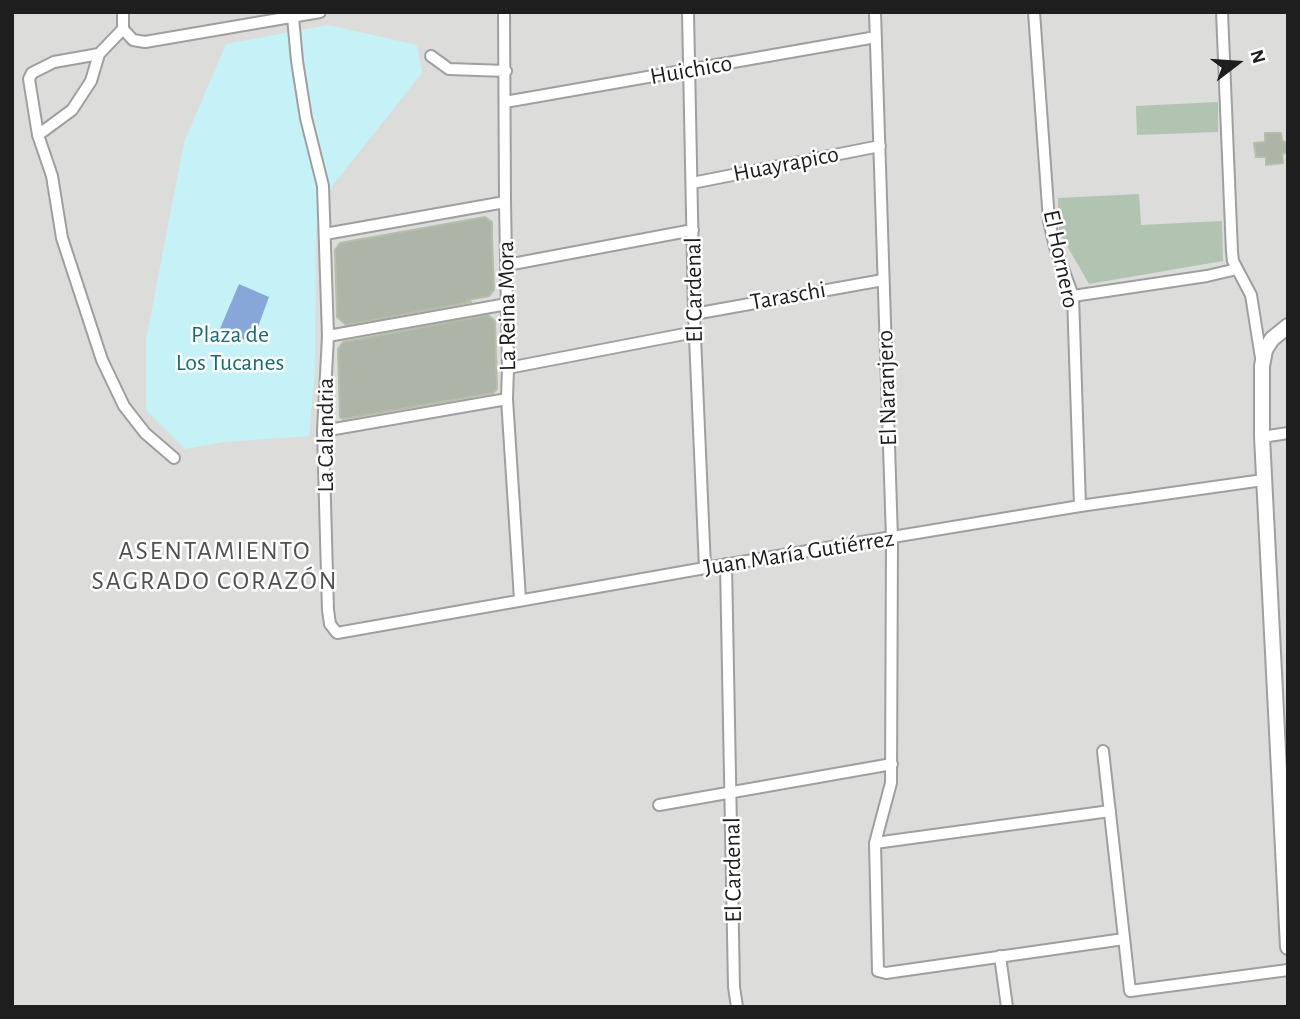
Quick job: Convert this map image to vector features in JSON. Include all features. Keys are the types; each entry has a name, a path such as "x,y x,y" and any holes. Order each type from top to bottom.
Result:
{"street":[{"path":"123,12 124,29 132,40 145,42 319,12"},
{"name":"La Reina Mora","path":"504,12 507,399 520,599"},
{"name":"El Cardenal","path":"688,12 694,314 705,568"},
{"name":"El Naranjero","path":"875,12 892,538 892,764 891,783 875,843 878,971 886,973 1000,956"},
{"name":"El Hornero","path":"1034,12 1049,221 1055,247 1073,296 1080,506"},
{"path":"1222,12 1231,252 1251,295 1262,366 1263,480 1283,768 1288,947"},
{"name":"La Calandria","path":"293,17 306,118 323,186 328,336 323,431 328,610 330,624 337,633"},
{"path":"38,135 72,110 91,80 99,54 124,29"},
{"name":"Huichico","path":"505,102 876,37"},
{"path":"99,54 54,62 32,73 29,79 38,135 52,176 62,238 102,360 124,407 145,433 174,458"},
{"path":"431,56 449,69 506,71"},
{"name":"Huayrapico","path":"692,183 880,146"},
{"path":"325,234 505,202"},
{"path":"507,265 693,230"},
{"path":"1073,296 1237,269"},
{"name":"Taraschi","path":"694,314 883,280"},
{"path":"328,336 507,304"},
{"path":"1262,366 1265,350 1272,339 1288,326"},
{"path":"508,368 695,332"},
{"path":"323,431 507,399"},
{"path":"1262,437 1288,433"},
{"name":"Juan María Gutiérrez","path":"337,633 726,564 1080,506 1263,480"},
{"name":"El Cardenal","path":"726,564 734,987 737,1007"},
{"path":"1103,751 1130,991 1288,970"},
{"path":"659,805 892,764"},
{"path":"875,843 1110,811"},
{"path":"1007,1007 1000,956 1124,939"}],"shaded area":[{"path":"12,12 1288,12 1288,1007 12,1007"},
{"path":"1218,102 1218,132 1137,135 1136,106"},
{"path":"1139,194 1141,225 1222,221 1223,261 1089,284 1059,232 1058,198"},
{"path":"239,284 269,297 252,343 219,331"}],"green space":[{"name":"Plaza de Los Tucanes","path":"328,25 417,45 422,73 333,185 316,230 315,370 309,436 224,442 185,449 146,410 146,340 184,142 226,44"}],"building":[{"path":"1265,133 1281,133 1282,141 1288,143 1288,152 1282,154 1283,163 1266,165 1266,157 1256,157 1254,143 1265,142"},
{"path":"485,217 492,222 494,290 489,296 467,300 471,302 346,325 337,317 335,250 340,243"},
{"path":"488,315 495,321 497,389 493,393 343,419 340,417 338,349 343,342"}],"district":[{"name":"ASENTAMIENTO SAGRADO CORAZÓN","path":"215,566"}]}
